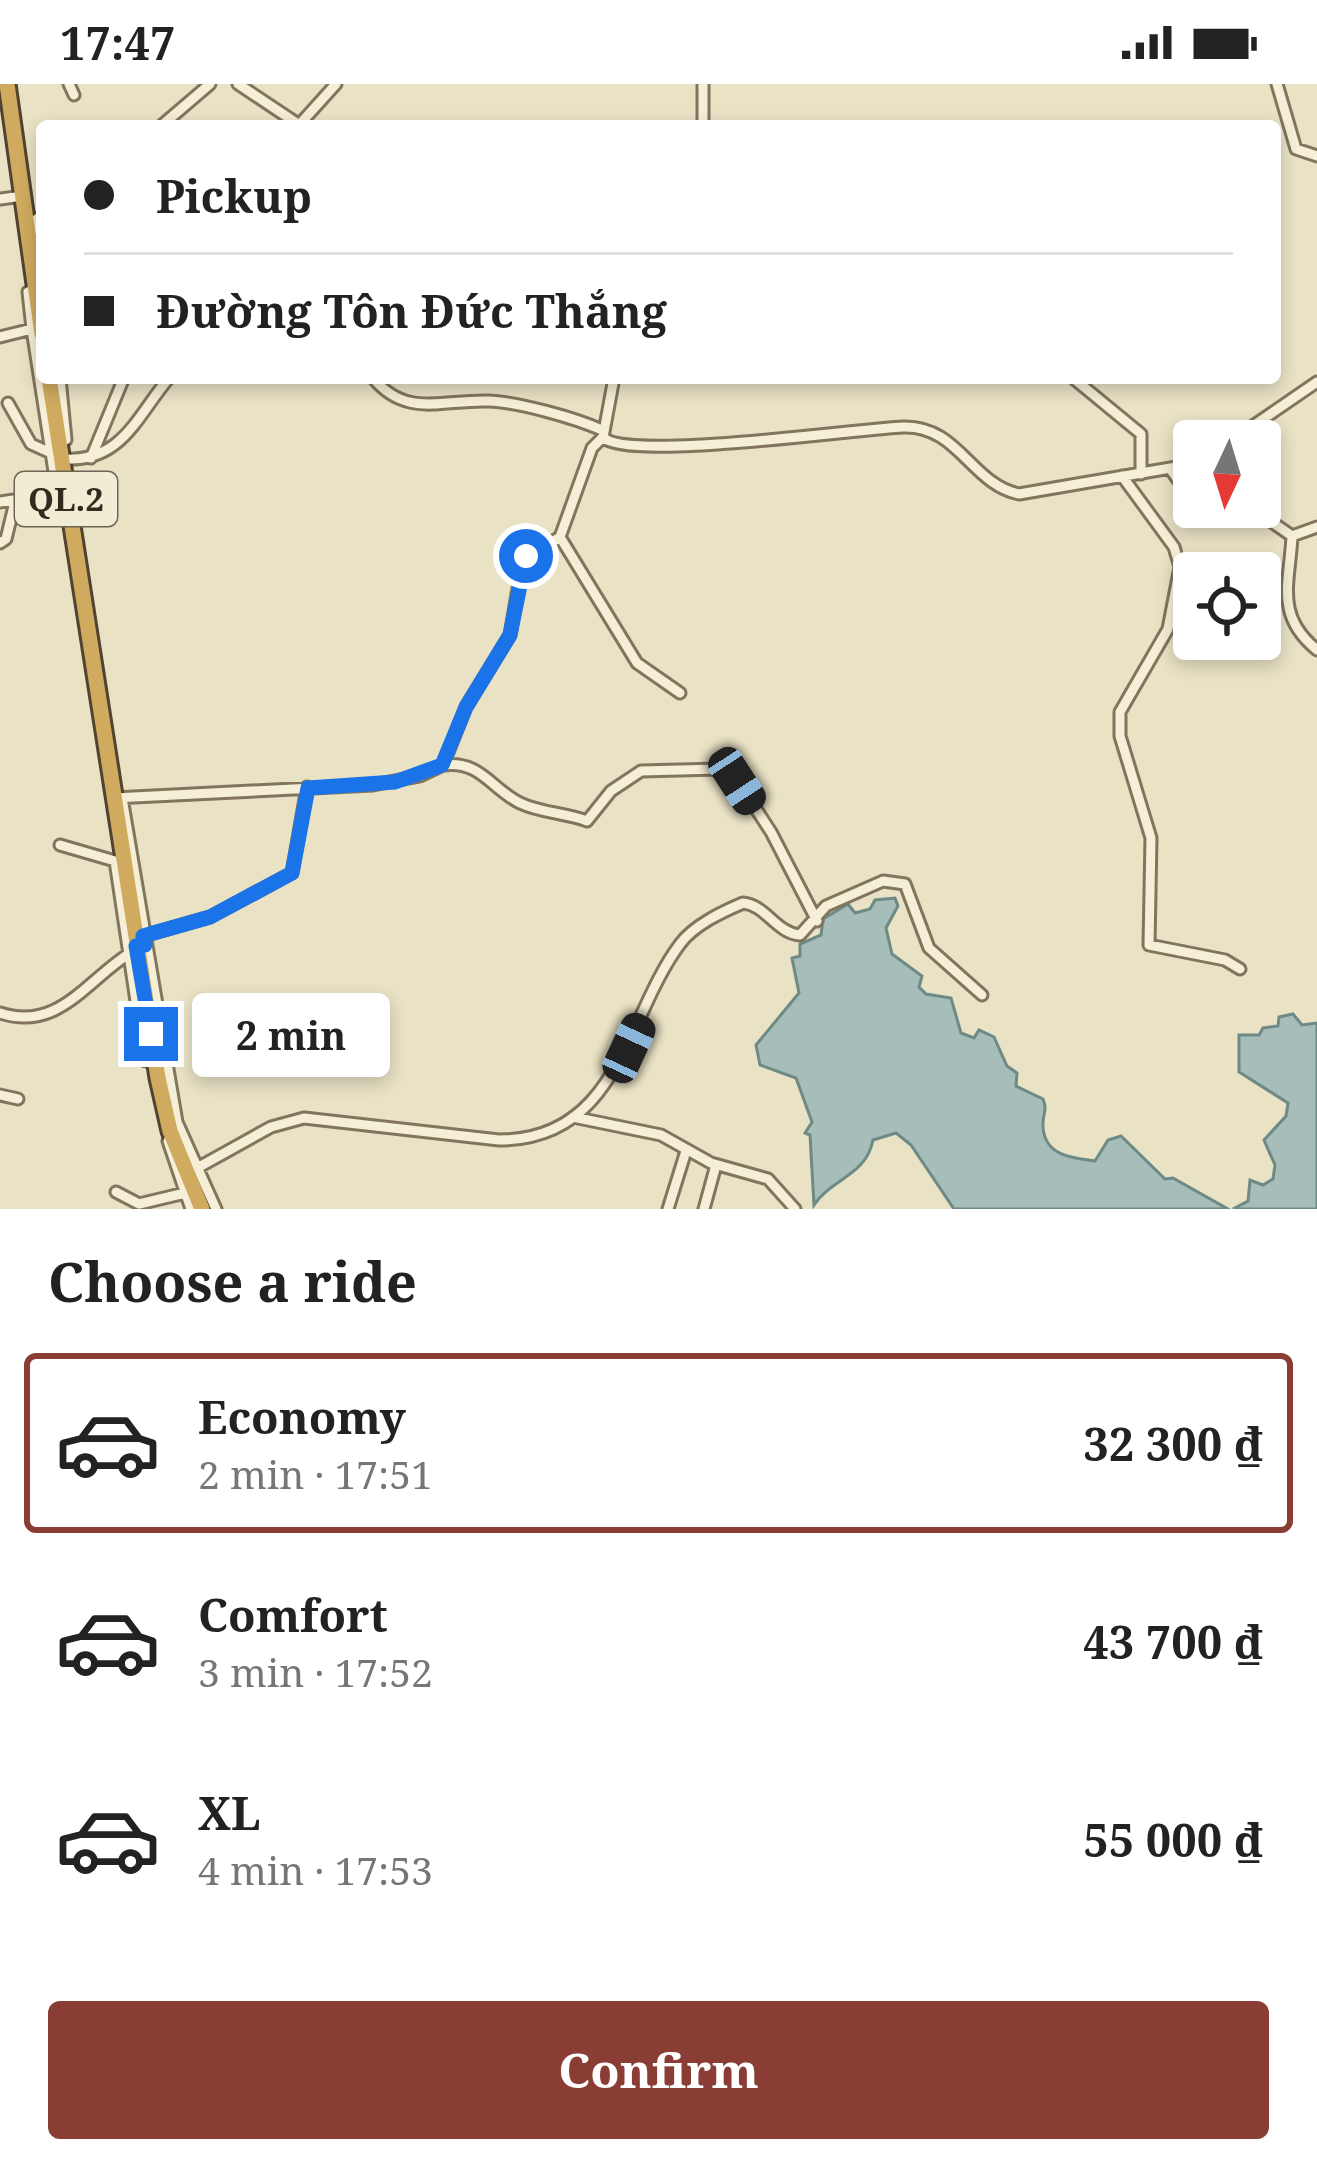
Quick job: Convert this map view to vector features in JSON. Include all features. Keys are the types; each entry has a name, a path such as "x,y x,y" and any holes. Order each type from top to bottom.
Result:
{"highway":[{"path":"7,84 36,267"},
{"name":"QL.2","path":"52,385 87,641 118,798 137,945 175,1136 202,1209"}],"street":[{"path":"168,120 210,84"},
{"path":"238,84 292,120"},
{"path":"304,120 336,84"},
{"path":"703,84 703,120"},
{"path":"1277,84 1296,149 1317,156"},
{"path":"0,199 23,196"},
{"path":"0,337 36,332"},
{"path":"1262,420 1317,382"},
{"path":"91,458 121,384"},
{"path":"0,417 11,407 32,444 60,457 91,458 127,438 165,384"},
{"path":"379,384 410,404 498,402 602,434 618,448 728,444 913,427 943,436 1006,491 1035,494 1122,476 1173,473"},
{"path":"442,765 466,707 510,635 523,560 560,537 592,448 602,434 613,384"},
{"path":"1080,384 1141,434 1141,474"},
{"path":"60,457 75,510"},
{"path":"1122,476 1174,547 1180,567 1168,629 1120,712 1120,736 1151,838 1149,945 1225,960 1240,968"},
{"path":"0,502 65,490"},
{"path":"0,543 6,539 15,502"},
{"path":"1292,536 1317,527"},
{"path":"1280,528 1292,536"},
{"path":"1292,536 1284,589 1298,629 1317,650"},
{"path":"560,537 637,663 680,693"},
{"path":"118,798 395,782 442,765 471,767 495,779 513,800 587,821 611,791 641,771 719,769 737,781 771,832 817,921"},
{"path":"0,1013 31,1019 60,1010 137,945 210,917 292,873 308,788"},
{"path":"60,845 114,858 137,945 145,1061"},
{"path":"198,1169 271,1127 304,1118 511,1140 573,1117 622,1061 687,937 742,903 752,904 794,935 817,921 826,906 883,881 905,884 929,948 982,995"},
{"path":"0,1095 18,1099"},
{"path":"573,1117 656,1133 716,1165 768,1179 795,1209"},
{"path":"175,1136 198,1169 216,1209"},
{"path":"175,1136 191,1209"},
{"path":"668,1209 686,1151"},
{"path":"704,1209 716,1165"},
{"path":"116,1192 139,1204 185,1192"}],"water":[{"path":"895,898 898,906 886,928 892,954 922,976 919,987 926,994 951,998 961,1033 974,1038 979,1030 994,1037 1007,1066 1017,1073 1016,1086 1043,1099 1045,1137 1054,1150 1095,1161 1108,1140 1121,1136 1165,1179 1173,1178 1228,1209 954,1209 911,1145 896,1133 873,1140 863,1162 814,1205 810,1135 805,1133 812,1122 796,1078 760,1065 756,1045 799,993 792,958 800,956 800,944 821,935 823,919 848,904 855,913 870,909 875,900"},
{"path":"1293,1014 1302,1025 1317,1023 1317,1209 1233,1209 1248,1201 1250,1180 1263,1185 1273,1179 1275,1165 1264,1140 1286,1116 1288,1103 1239,1072 1239,1035 1259,1035 1263,1028 1278,1026 1279,1017"}],"route":[{"path":"151,1034 136,946 145,945 143,936 210,917 288,877 295,868 308,788 395,782 425,775 442,765 461,716 510,635 526,556"}]}
